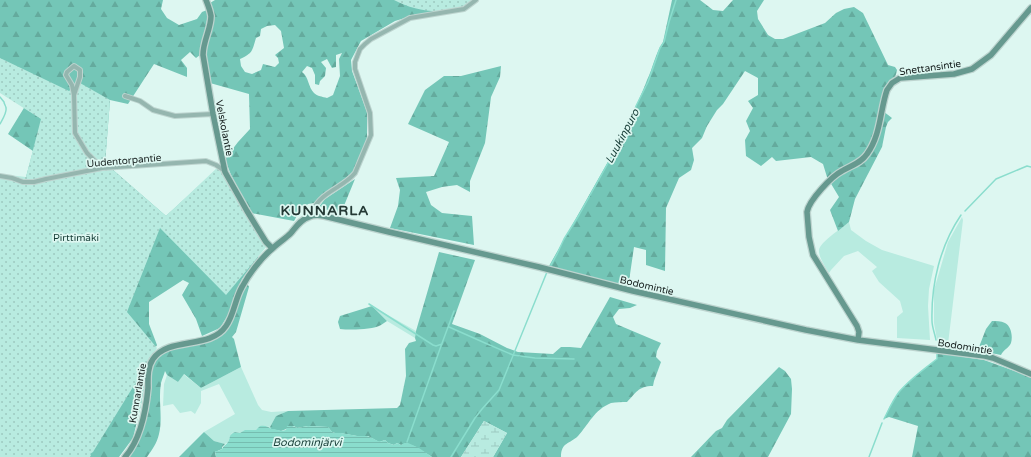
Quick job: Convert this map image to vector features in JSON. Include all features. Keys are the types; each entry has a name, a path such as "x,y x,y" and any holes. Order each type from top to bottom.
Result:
{"street":[{"name":"Velskolantie","path":"206,0 211,16 203,48 203,55 225,172 266,242 272,248"},
{"path":"272,248 309,216 314,206 323,197 351,178 355,173 371,135 370,113 355,70 355,62 360,49 364,44 410,18 464,9 476,0"},
{"name":"Snettansintie","path":"858,340 857,326 813,255 809,237 807,212 812,200 841,171 858,163 867,154 874,141 887,90 892,83 900,78 954,74 972,69 991,55 1031,8"},
{"path":"74,95 80,77 80,70 74,66 67,72 66,75 72,85 74,95 75,133 87,153 102,168"},
{"path":"125,96 140,101 153,110 175,116 213,114"},
{"name":"Uudentorpantie","path":"0,176 23,182 34,182 102,168 206,161 216,165 225,172"},
{"name":"Bodomintie","path":"309,216 324,216 633,291 799,329 858,340 984,356 993,358 1031,374"},
{"name":"Kunnarlantie","path":"125,457 133,446 139,432 146,401 149,369 152,359 159,353 170,348 208,339 221,332 228,323 241,288 272,248"}],"green space":[{"name":"Pirttimäki","path":"0,0 163,0 161,9 167,18 179,25 197,19 202,12 207,10 207,22 201,44 200,55 196,58 190,52 181,60 187,68 187,77 154,64 128,104 110,100 105,163 166,216 202,183 247,238 259,258 242,279 228,315 220,328 202,336 196,319 182,295 189,283 183,280 149,302 149,324 157,345 148,364 141,405 133,438 119,457 45,457 0,226 26,177 33,151 8,134 38,85 0,59"},
{"path":"215,0 471,0 461,8 415,15 395,21 361,41 351,60 352,71 367,112 367,139 353,173 314,203 308,204 299,212 294,221 251,213 231,175 225,159 250,129 249,94 210,83 205,49 212,20 212,9 210,3","holes":["275,25 281,31 284,48 275,55 278,58 279,63 275,67 263,64 261,70 252,74 245,72 241,66 240,59 251,51 256,38 260,36 261,29 267,26","342,53 339,59 340,76 333,95 327,98 315,94 302,72 307,66 312,68 315,75 315,84 319,85 320,81 325,76 326,68 321,62 327,59 332,68 336,67 336,55"]},
{"path":"394,0 476,0 465,7 445,11 428,11 410,7"},
{"path":"672,0 700,0 713,10 723,11 733,0 764,0 757,11 758,19 768,35 775,39 783,39 825,23 836,13 844,9 854,7 863,13 888,65 895,67 897,70 895,77 888,83 882,95 879,108 892,118 886,127 882,147 855,199 849,222 838,231 830,210 839,197 827,177 823,164 811,157 776,161 772,157 761,166 746,156 745,140 750,131 746,121 753,108 748,101 758,95 758,78 745,71 723,104 717,110 707,126 702,138 692,148 694,160 691,170 679,178 666,208 665,271 646,265 646,250 634,247 628,288 549,266 631,121 634,110 663,42"},
{"name":"Pirttimäki","path":"0,58 69,91 80,83 110,100 105,163 166,216 219,166 267,246 226,295 160,228 127,312 157,348 93,452 90,454 90,457 0,457 0,174 26,177 41,119 0,93"},
{"path":"501,66 500,77 491,97 485,143 470,181 470,192 457,185 442,187 426,192 431,205 442,213 472,216 474,245 390,228 398,206 400,190 396,178 434,176 449,142 408,124 425,90 444,76 461,76"},
{"path":"355,179 341,213 318,208 325,199"},
{"path":"962,217 963,220 948,344 945,346 938,345 934,323 934,290 948,242"},
{"path":"849,222 851,230 882,250 934,266 929,289 928,306 930,340 897,338 897,317 903,312 900,301 879,282 872,271 877,267 858,251 844,256 829,273 821,259 819,253 820,247 827,239"},
{"path":"439,252 475,260 452,324 480,334 518,352 553,354 561,347 581,348 610,297 637,305 630,308 619,309 613,317 616,324 661,343 656,357 661,362 653,386 644,387 635,393 627,402 611,403 600,409 578,436 564,446 561,452 561,457 493,457 507,433 484,421 461,457 432,457 414,446 404,444 401,445 397,443 394,445 385,440 379,442 368,436 335,433 328,427 308,426 297,428 294,426 281,431 271,429 270,427 276,416 288,411 397,408 400,405 406,376 405,349 409,343 416,341 416,331"},
{"path":"247,283 249,287 236,332 232,337 234,339 241,367 201,388 184,374 178,382 167,375 165,371 160,389 161,422 157,440 147,457 128,457 138,441 150,372 156,359 159,355 171,349 221,335"},
{"path":"372,306 416,331 415,338 387,321"},
{"path":"372,306 387,321 377,327 367,329 340,329 338,322 340,316"},
{"path":"992,321 1000,321 1007,324 1011,332 1011,343 1001,355 976,350 979,347 986,329"},
{"path":"937,353 984,360 1031,377 1031,457 912,457 918,426 889,417 884,419 897,395 913,378 937,359"},
{"path":"241,367 258,405 262,410 271,412 288,411 276,416 270,427 264,426 256,430 232,433 228,442 225,444 214,441 204,432 235,414 219,384 201,391 201,403 195,414 191,411 180,413 173,404 163,406 164,384 167,375 178,382 183,374 201,388"},
{"path":"779,367 785,371 791,379 791,414 768,457 691,457 716,431 722,428 727,420"},
{"path":"484,421 507,433 493,457 461,457"},
{"path":"204,432 214,441 225,444 222,449 215,452 216,457 179,457"}],"water":[{"name":"Bodominjärvi","path":"260,426 281,431 286,430 287,426 294,426 297,428 308,426 328,427 334,433 367,436 378,441 385,440 394,445 397,443 401,445 406,442 419,448 432,457 216,457 215,451 222,449 228,442 230,435 235,432 240,433 245,430 256,430"}],"waterway":[{"name":"Luukinpuro","path":"551,265 564,239 631,122 636,106 648,82 660,48 664,42 676,0"},
{"path":"0,97 6,107 0,124"},
{"path":"965,211 996,179 1027,166 1031,167"},
{"path":"936,340 932,326 932,307 935,279 947,239 961,215"},
{"name":"Luukinpuro","path":"451,457 475,418 499,390 547,272"},
{"path":"369,304 433,345 436,346 442,344"},
{"path":"407,442 454,311"},
{"path":"449,327 513,355 535,358 574,359"},
{"path":"884,419 893,401 903,387 912,378 937,359 937,353"},
{"path":"869,457 882,423"}],"district":[{"name":"KUNNARLA","path":"325,210"}]}
